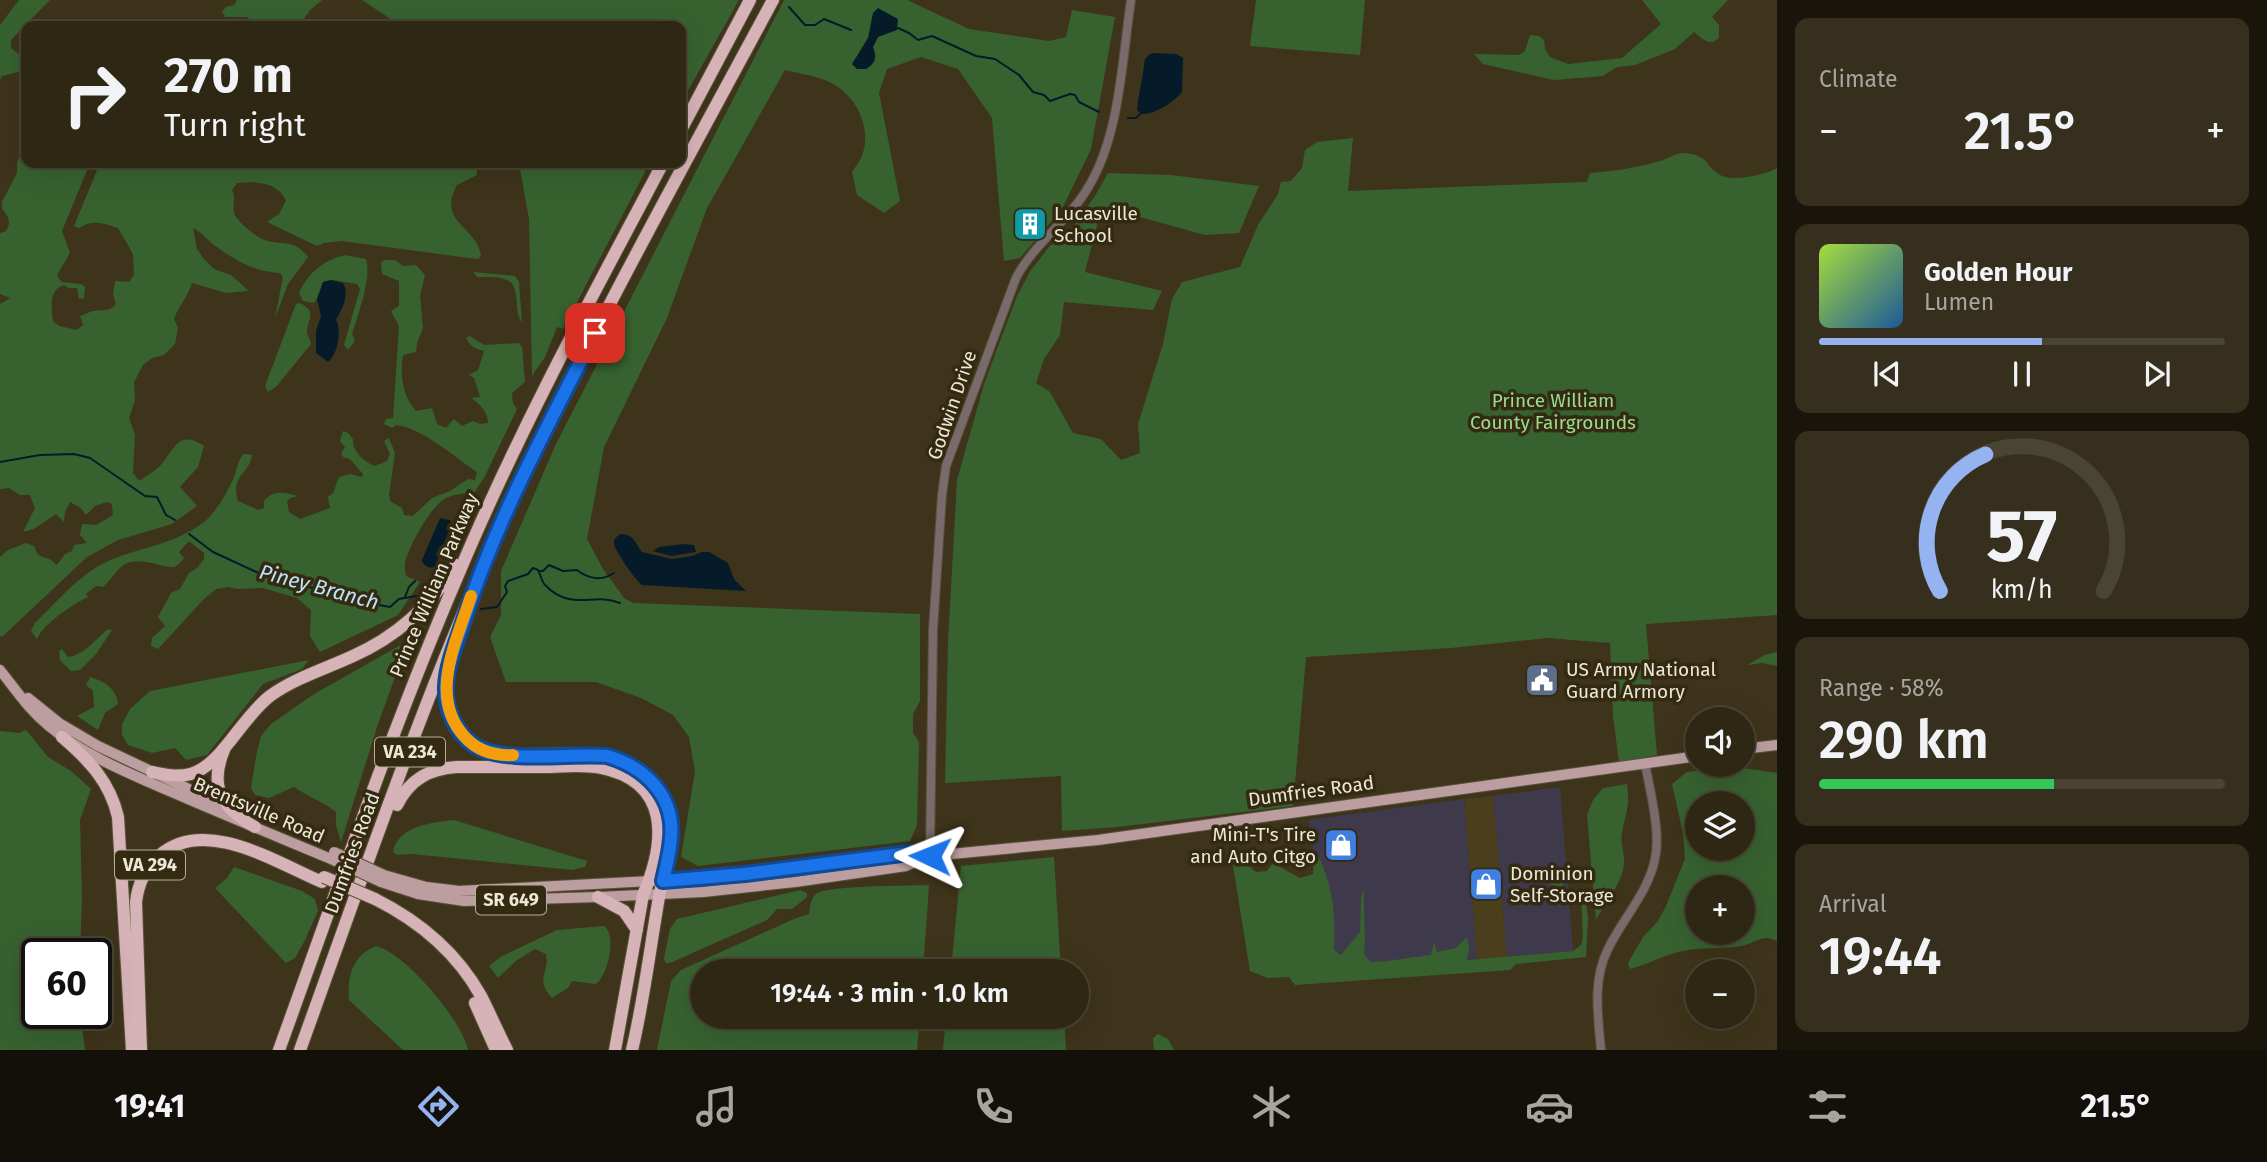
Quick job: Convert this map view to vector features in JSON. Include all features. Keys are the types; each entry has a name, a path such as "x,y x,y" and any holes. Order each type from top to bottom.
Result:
{"highway":[{"path":"686,121 750,0"},
{"name":"Prince William Parkway","path":"686,164 773,0"},
{"name":"Prince William Parkway","path":"279,1047 394,734 482,519 538,400 660,168"},
{"name":"Prince William Parkway","path":"473,591 561,400 684,168"},
{"path":"152,772 177,776 197,772 209,763 244,721 269,698 296,681 368,649 409,621 440,589 482,519"},
{"path":"473,591 446,685 450,713 457,728 475,746 497,755 607,756 624,761 648,776 663,796 671,821 671,839 632,1050"},
{"name":"Dumfries Road","path":"300,1050 433,688 473,591"},
{"path":"62,737 96,768 114,802 121,834 132,1050"},
{"path":"227,744 219,762 217,779 220,794 239,818 255,827"},
{"path":"360,885 405,790 426,773 457,766 584,766 600,768 629,778 650,798 660,824 657,851 643,895 615,1050"},
{"path":"125,924 132,885 144,861 160,846 194,831 227,835 323,880"},
{"name":"VA 294","path":"141,1050 136,897 141,880 157,857 166,850 186,841 216,840 243,848 374,902 405,922 446,961 471,997 496,1050"},
{"path":"598,898 624,911 637,930"},
{"path":"374,902 414,922 448,952 480,996 507,1050"}],"main road":[{"name":"Brentsville Road","path":"0,670 27,706 62,737 125,772 332,856"},
{"name":"Brentsville Road","path":"15,688 69,729 152,772 418,894 452,900 643,895"},
{"path":"1755,748 1777,745"},
{"name":"Dumfries Road","path":"643,895 661,887 745,874 909,853 930,856 1098,840 1685,758"},
{"name":"Brentsville Road","path":"383,878 458,891 649,882"},
{"name":"Dumfries Road","path":"649,882 661,887"}],"street":[{"name":"Godwin Drive","path":"930,856 932,638 946,466 1016,278 1033,251 1082,198 1103,158 1111,126 1131,0"},
{"path":"1601,1050 1597,992 1602,965 1609,947 1646,886 1656,857 1656,834 1645,763"}],"shaded area":[{"path":"1560,787 1573,951 1507,957 1493,796"},
{"name":"Dominion Self-Storage","path":"1493,796 1507,957 1477,959 1464,799"},
{"path":"1464,799 1477,959 1335,972 1308,820"}],"green space":[{"path":"19,0 50,0 30,21 21,21 21,30 11,40 11,48 21,56 21,71 2,76 0,80 0,25"},
{"path":"237,0 322,0 302,21 254,21 246,17 225,17 222,12 226,7 234,5"},
{"path":"362,0 739,0 686,94 686,21 394,21"},
{"path":"784,0 907,0 969,29 1049,41 1066,37 1072,10 1115,17 1091,149 1062,209 1020,258 1004,261 992,118 958,69 921,57 887,69 879,93 900,201 884,213 857,195 852,172 862,156 865,130 851,99 833,84 785,70 707,208 667,318 604,447 587,539 603,569 624,598 633,603 920,614 920,701 913,714 913,733 919,742 917,825 910,841 698,866 681,857 695,771 689,737 673,715 641,698 596,682 506,682 490,637 501,615 501,571 556,444"},
{"path":"1256,0 1365,0 1360,55 1250,46"},
{"path":"1642,0 1728,0 1712,17 1719,25 1719,38 1715,41 1706,41 1694,32 1675,49 1635,65 1617,67 1603,76 1554,80 1483,64 1474,54 1519,55 1525,51 1530,35 1544,40 1550,57 1568,64 1622,58 1661,24"},
{"name":"Prince William County Fairgrounds","path":"1353,138 1348,191 1587,182 1590,173 1643,166 1682,153 1699,156 1715,172 1725,177 1749,177 1777,168 1777,615 1646,624 1657,755 1619,762 1613,716 1610,643 1548,638 1451,648 1306,657 1293,806 1062,831 1061,776 945,783 948,642 957,480 984,384 1017,296 1031,270 1049,247 1073,227 1108,173 1171,175 1259,186 1239,233 1205,235 1129,214 1100,213 1085,272 1162,291 1153,310 1064,302 1060,335 1044,359 1036,383 1050,392 1073,433 1101,439 1121,460 1140,453 1138,424 1163,344 1172,299 1182,282 1240,267 1258,225 1278,194 1281,182 1291,181 1302,168 1305,150 1317,142"},
{"path":"21,154 21,168 88,168 62,231 70,253 57,275 61,282 81,284 85,287 84,298 79,299 77,288 64,285 56,290 52,300 53,321 59,326 77,330 83,325 80,316 107,310 116,304 113,294 115,281 129,282 134,275 133,254 118,228 98,223 79,228 74,226 98,168 476,168 477,175 457,185 451,208 478,246 481,256 478,259 342,241 317,246 267,222 279,214 286,201 278,190 266,184 237,183 232,190 234,211 241,223 262,239 292,245 308,257 288,284 275,318 283,277 280,273 260,270 238,261 193,228 197,249 204,259 214,269 231,275 249,291 226,293 192,283 174,319 178,328 175,344 164,355 152,358 143,365 134,382 135,400 129,418 135,435 133,473 139,481 159,467 182,441 195,441 204,446 198,467 180,487 197,506 172,524 118,540 87,557 2,637 0,557 8,550 26,543 34,546 38,555 57,565 65,554 72,551 74,545 87,543 80,535 82,524 96,525 113,515 112,504 107,502 95,506 86,515 81,508 70,502 64,522 56,514 34,529 23,532 35,508 30,495 20,495 9,488 0,489 0,304 10,298 0,294 0,233 8,228 9,222 2,209 2,202 17,173 17,162"},
{"path":"520,168 644,168 645,172 563,329 557,327 545,357 532,376 529,219"},
{"path":"345,255 366,259 367,267 364,296 352,334 355,341 348,350 344,345 360,289 357,284 333,280 323,282 314,303 303,301 299,293 317,268"},
{"path":"384,260 395,260 403,266 416,265 425,275 420,295 423,328 416,352 403,355 402,362 405,392 416,411 432,408 437,424 446,428 454,419 462,426 473,421 488,423 483,409 471,398 480,397 474,378 469,375 478,370 484,351 469,344 466,338 470,336 484,345 519,343 522,347 525,382 512,393 517,409 474,493 452,496 440,502 417,535 406,559 405,568 406,576 420,582 398,615 320,652 310,636 311,610 297,598 263,588 228,587 216,589 203,600 158,649 151,646 152,638 165,626 158,617 171,593 180,589 189,573 204,559 204,553 189,541 179,552 184,558 176,566 128,562 103,587 96,586 86,594 88,597 52,621 37,639 31,631 35,623 94,568 180,536 204,522 225,495 244,454 252,455 236,486 238,501 258,510 264,508 264,501 272,495 280,493 298,496 287,501 289,512 300,519 330,508 328,497 333,493 339,477 350,474 362,477 363,474 350,459 341,454 345,447 340,441 343,431 353,439 354,448 360,456 375,466 387,461 390,454 384,441 389,438 395,453 390,501 402,508 404,515 413,516 432,498 450,491 468,479 475,480 477,472 427,437 406,427 396,425 392,428 384,424 386,419 393,418 399,326 391,311 399,306 399,281 382,274 381,263"},
{"path":"473,272 515,276 519,282 522,322 511,283 500,278 477,277"},
{"path":"300,303 310,313 307,333 311,344 276,387 268,392 265,386 296,304"},
{"path":"108,629 112,630 96,654 80,670 71,671 60,660 59,651 62,649 68,657 74,656 85,650"},
{"path":"408,641 377,727 341,842 336,825 336,812 294,787 269,798 255,795 251,788 257,751 261,736 271,724 314,694"},
{"path":"1777,652 1777,666 1762,663 1747,665 1765,655"},
{"path":"309,660 302,669 263,684 207,755 186,760 175,748 152,753 128,745 122,735 122,724 130,709 150,691"},
{"path":"90,677 109,686 118,704 105,713 98,730 77,716 94,707 93,691 86,685"},
{"path":"26,730 48,757 71,771 91,789 80,820 81,938 21,938 21,1029 82,1029 85,1050 0,1050 0,731 19,733"},
{"path":"1755,770 1777,773 1777,941 1763,938 1755,941 1755,875 1685,875 1685,945 1745,945 1682,951 1630,969 1628,963 1643,937 1658,921 1685,859 1683,833 1672,784 1685,774 1685,777 1755,777"},
{"path":"1627,784 1628,804 1622,837 1623,868 1618,883 1596,920 1587,815 1593,800 1603,788"},
{"path":"454,820 587,861 585,867 572,870 412,854 397,855 393,852 401,836 409,831 427,824"},
{"path":"1243,850 1249,866 1256,872 1267,871 1273,863 1300,878 1313,874 1314,857 1317,854 1327,877 1332,901 1334,950 1341,955 1360,932 1361,897 1364,889 1364,954 1370,962 1431,955 1434,942 1437,952 1456,948 1467,937 1467,960 1573,951 1581,945 1583,938 1583,886 1588,917 1586,957 1516,964 1510,970 1295,985 1289,977 1268,978 1250,971 1233,866 1237,854"},
{"path":"1054,857 1060,959 952,959 961,866"},
{"path":"234,867 302,891 315,899 318,911 295,958 286,963 215,888 227,878"},
{"path":"1550,868 1583,868 1585,872 1582,877 1571,877 1559,889 1545,881 1534,880 1534,873"},
{"path":"929,885 924,959 705,959 809,914 816,894 852,887"},
{"path":"800,890 807,893 807,897 792,909 777,909 767,920 666,963 664,959 670,929 677,919"},
{"path":"604,926 610,938 609,955 604,972 596,984 572,981 568,988 552,998 543,981 546,954 535,949 517,960 498,978 489,966 502,956 557,930"},
{"path":"376,946 402,961 431,989 455,1022 468,1050 403,1050 349,1000 353,967 362,955"},
{"path":"690,966 690,1029 919,1029 917,1050 657,1050 671,981 681,970"},
{"path":"945,1029 1065,1029 1066,1050 943,1050"},
{"path":"1158,1034 1168,1039 1174,1050 1154,1050 1153,1038"}],"water":[{"path":"878,8 898,19 897,30 878,37 873,47 874,62 866,69 857,69 852,64 868,38 873,13"},
{"path":"1156,53 1176,54 1183,58 1182,92 1152,113 1141,114 1137,110 1145,59"},
{"path":"331,280 343,283 346,292 336,320 339,330 337,348 328,362 316,353 316,331 321,316 317,299 323,282"},
{"path":"440,518 450,520 451,525 435,567 429,567 422,560"},
{"path":"620,534 631,537 642,552 672,559 709,552 728,563 734,579 746,591 642,585 615,547 615,540"},
{"path":"694,545 696,552 671,556 653,551 659,547"}],"waterway":[{"path":"789,7 805,25 815,25 824,19 851,30"},
{"path":"898,28 918,40 932,36 976,56 995,59 1019,75 1033,92 1044,95 1050,101 1070,94 1075,95 1079,102 1099,112"},
{"path":"1128,118 1136,118 1140,114"},
{"name":"Piney Branch","path":"0,462 40,455 74,454 90,458 145,496 157,497 166,515 175,520"},
{"name":"Piney Branch","path":"189,534 213,552 263,575 280,576 292,583 365,596 379,605 390,607 399,599 416,596"},
{"path":"540,571 549,565 563,571 577,570 594,578 614,573"},
{"path":"481,609 497,607 507,592 505,586 508,581 528,574 533,568 538,570 545,585 564,598 601,599 620,603"},
{"path":"405,597 415,581"}],"slow traffic":[{"path":"471,596 448,672 446,694 450,713 457,728 475,746 497,755 513,755"}],"place":[{"name":"Lucasville School","path":"1030,224"},
{"name":"US Army National Guard Armory","path":"1542,680"},
{"name":"Mini-T's Tire and Auto Citgo","path":"1341,845"},
{"name":"Dominion Self-Storage","path":"1486,884"}],"route":[{"path":"595,333 529,465 473,591 446,685 450,713 457,728 475,746 497,755 607,756 624,761 648,776 663,796 671,821 671,839 663,881 745,874 909,853 930,856"}]}
